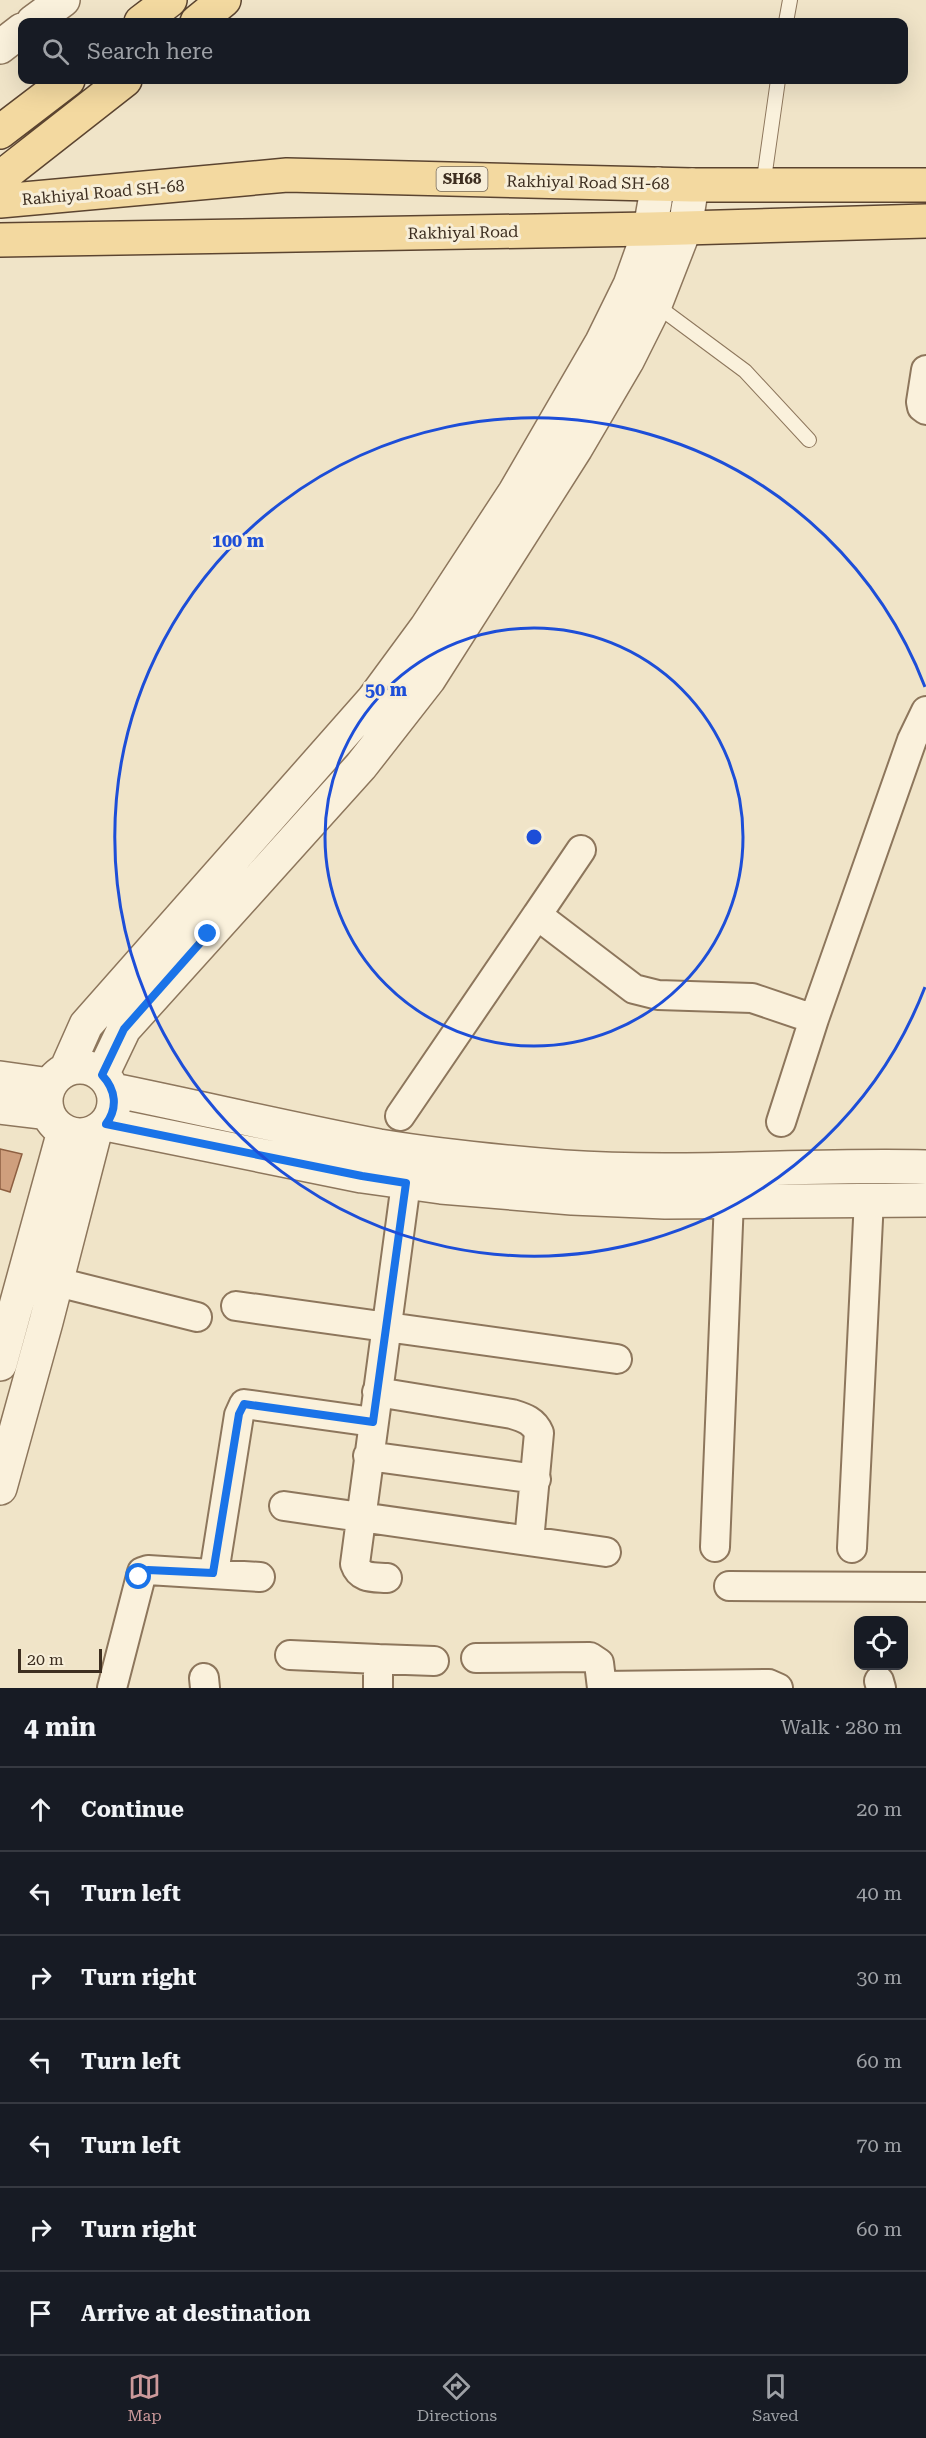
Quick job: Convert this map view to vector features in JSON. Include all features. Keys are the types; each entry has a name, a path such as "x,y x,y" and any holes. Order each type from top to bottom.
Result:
{"main road":[{"path":"146,18 170,0"},
{"path":"202,18 224,0"},
{"path":"0,132 63,84"},
{"path":"0,178 120,84"},
{"name":"Rakhiyal Road SH-68","path":"0,201 287,175 692,185 926,185"},
{"name":"Rakhiyal Road","path":"0,240 650,229 926,221"}],"street":[{"path":"38,18 63,0"},
{"path":"0,47 18,33"},
{"path":"0,1107 113,1112 107,1083 124,1029 361,765 429,679 576,448 627,361 643,295 650,229 658,184"},
{"path":"0,1488 57,1282 71,1109 86,1025 374,700 426,628 515,492 602,342 643,295 685,228 692,185"},
{"path":"926,370 921,402 922,408 926,410"},
{"path":"781,1122 814,1019 912,740 926,711"},
{"path":"400,1116 581,850"},
{"path":"537,915 634,989 658,995 752,998 814,1019"},
{"path":"0,1364 8,1306 84,1067 107,1083 379,1146 467,1159 565,1167 729,1200 926,1200"},
{"path":"0,1078 71,1109 362,1176 406,1183 572,1198 665,1186 871,1166 926,1167"},
{"path":"387,1578 363,1576 355,1564 406,1183"},
{"path":"852,1548 869,1199"},
{"path":"715,1547 729,1200"},
{"path":"57,1282 197,1317"},
{"path":"236,1306 617,1359"},
{"path":"377,1392 512,1414 527,1419 536,1426 539,1433 529,1541"},
{"path":"213,1573 239,1414 244,1404 373,1422"},
{"path":"368,1456 536,1479"},
{"path":"284,1506 606,1552"},
{"path":"112,1688 142,1572 148,1570 260,1577"},
{"path":"729,1586 926,1587"},
{"path":"290,1655 434,1661"},
{"path":"476,1658 590,1657 599,1663 602,1687 769,1684 778,1688"},
{"path":"378,1659 378,1688"}],"lane":[{"path":"787,18 789,0"},
{"path":"764,186 777,84"},
{"path":"643,295 745,371 809,440"}],"building":[{"path":"0,1149 22,1154 10,1192 0,1189"}],"route":[{"path":"139,1577 142,1572 148,1570 213,1573 239,1414 244,1404 373,1422 406,1183 106,1124 113,1112 114,1097 109,1082 102,1075 124,1029 208,934"}]}
